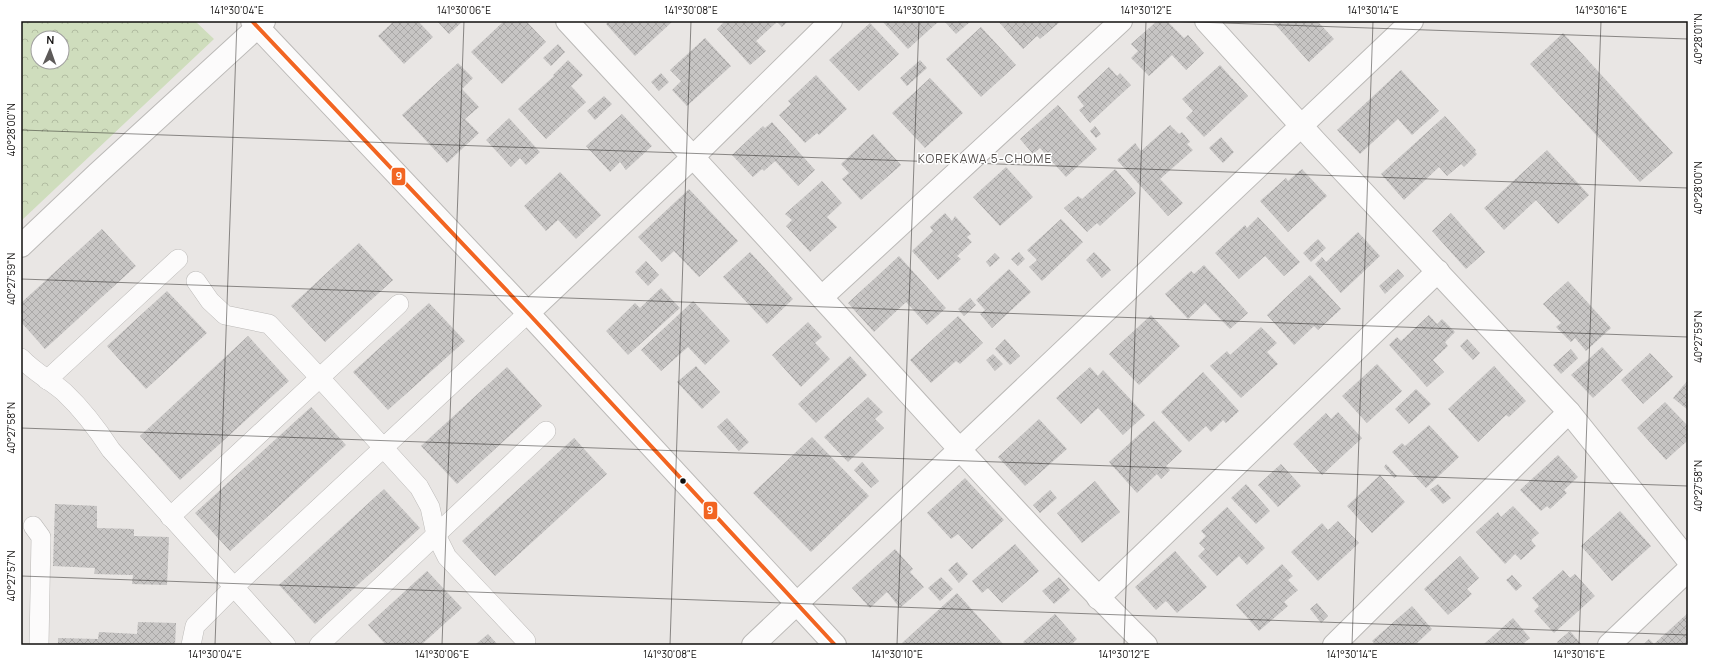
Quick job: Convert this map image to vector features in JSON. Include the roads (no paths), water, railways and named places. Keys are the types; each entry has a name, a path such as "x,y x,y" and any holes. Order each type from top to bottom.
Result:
{"street":[{"path":"567,21 822,297 959,449 1098,598 1146,645"},
{"path":"822,297 1121,21"},
{"path":"1206,21 1301,126 1569,412 1688,560"},
{"path":"753,645 1412,21"},
{"path":"528,314 693,157 829,22"},
{"path":"21,246 258,23 835,645"},
{"path":"1098,598 1438,271"},
{"path":"1334,645 1569,412"},
{"path":"1609,645 1688,570"}],"lane":[{"path":"47,380 178,259"},
{"path":"196,281 210,301 226,315 268,324 320,378 419,487 430,507 436,535 447,557 526,641"},
{"path":"170,518 399,304"},
{"path":"191,645 195,626 234,587 528,314"},
{"path":"21,358 30,367 64,392 99,431 111,450 170,518 286,645"},
{"path":"319,645 546,432"},
{"path":"33,526 41,537 39,645"}],"district":[{"name":"KOREKAWA 5-CHOME","path":"985,159"}]}
